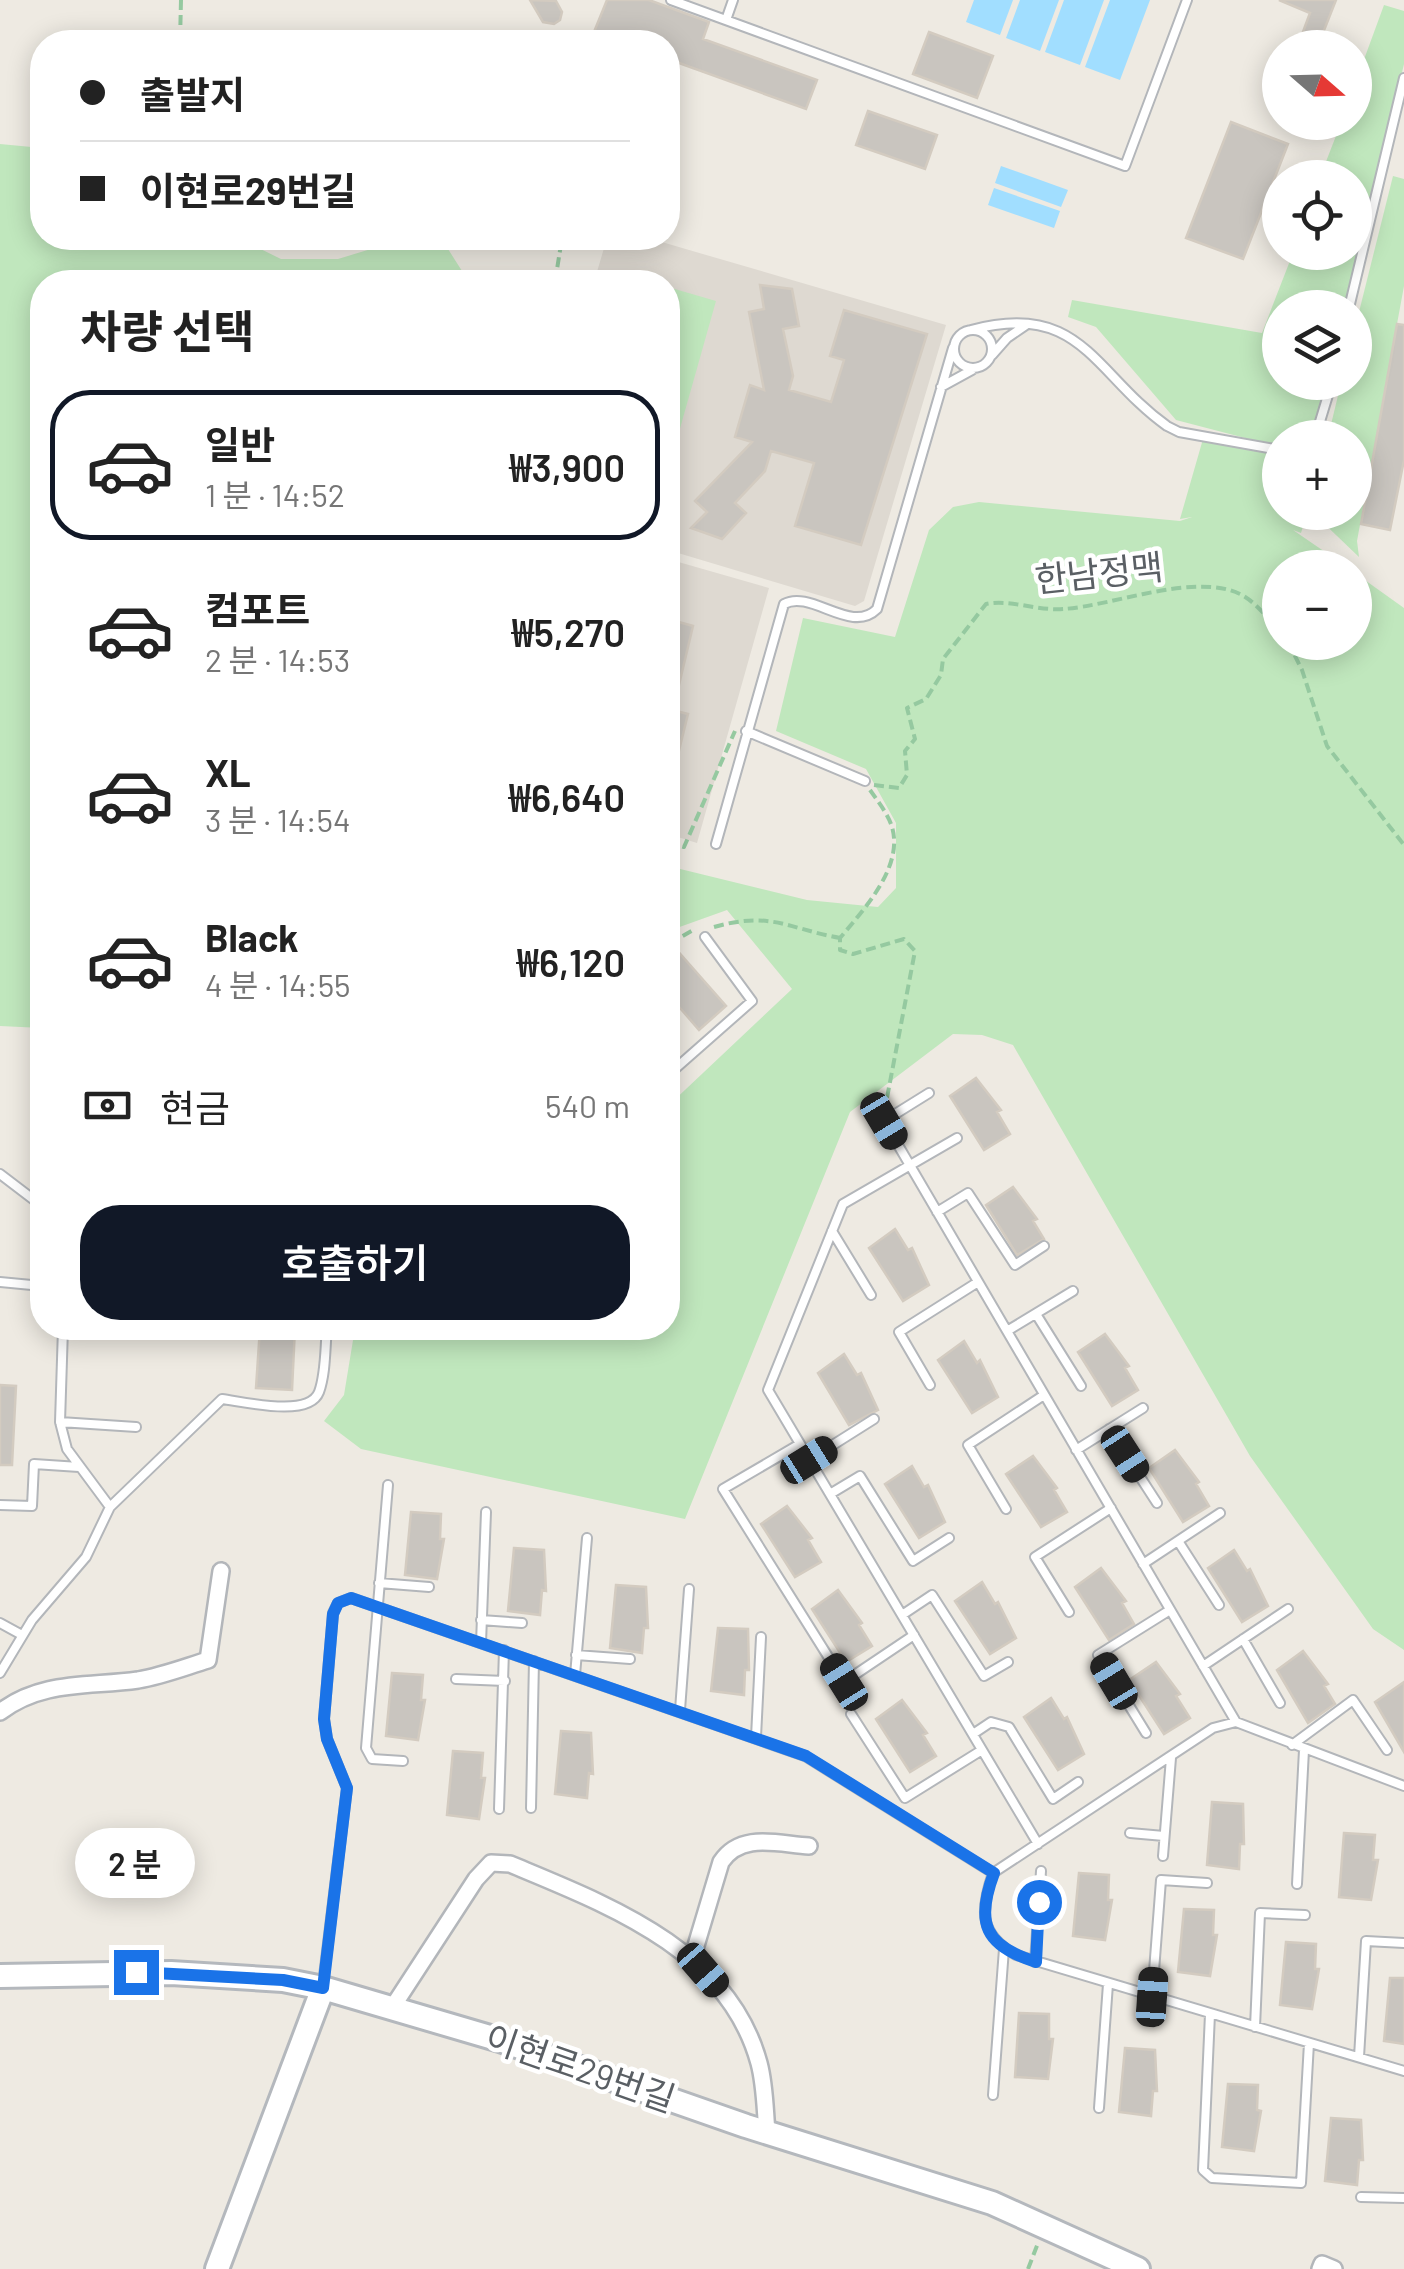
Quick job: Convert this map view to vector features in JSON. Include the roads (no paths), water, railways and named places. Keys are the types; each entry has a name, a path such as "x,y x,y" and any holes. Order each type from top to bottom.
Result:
{"street":[{"path":"0,1712 15,1700 49,1688 140,1680 208,1660 221,1571"},
{"path":"692,1959 721,1862 730,1849 744,1842 809,1846"},
{"path":"392,2008 476,1879 491,1862 510,1864 658,1934 692,1959 729,2000 749,2035 760,2066 767,2132"},
{"name":"이현로29번길","path":"0,1976 171,1973 283,1980 323,1988 500,2040 767,2132 992,2203 1138,2269"},
{"path":"217,2269 323,1988"},
{"path":"1320,2269 1322,2264 1334,2269"}],"lane":[{"path":"671,0 1124,166 1186,0"},
{"path":"726,20 733,0"},
{"path":"1354,290 1404,78"},
{"path":"716,844 784,604 793,600 862,618 877,609 959,336 992,324 1055,329 1076,339 1152,415 1179,432 1262,447"},
{"path":"941,387 975,368 1026,325"},
{"path":"971,330 988,338 990,357"},
{"path":"953,348 957,361 975,368"},
{"path":"746,731 866,781"},
{"path":"680,1064 752,1001 704,937"},
{"path":"929,1094 884,1121 1236,1722 1404,1786"},
{"path":"957,1138 842,1204 768,1390 1038,1844"},
{"path":"0,1174 30,1197"},
{"path":"938,1212 968,1192 1015,1265 1044,1246"},
{"path":"832,1230 870,1296"},
{"path":"0,1282 30,1285"},
{"path":"930,1385 899,1332 978,1282"},
{"path":"1007,1331 1073,1291"},
{"path":"1036,1314 1081,1386"},
{"path":"62,1340 60,1422 67,1449 110,1508"},
{"path":"0,1673 22,1636 86,1557 110,1508 222,1400 297,1408 313,1402 320,1391 326,1340"},
{"path":"1006,1509 968,1446 1044,1395"},
{"path":"1076,1450 1143,1408"},
{"path":"809,1460 874,1419"},
{"path":"60,1422 136,1428"},
{"path":"1109,1429 1158,1503"},
{"path":"800,1444 723,1489 844,1682 914,1635"},
{"path":"0,1505 32,1506 34,1464 79,1466"},
{"path":"830,1494 860,1476 912,1561 948,1538"},
{"path":"388,1486 366,1748 372,1759 404,1761"},
{"path":"1070,1612 1034,1557 1111,1508"},
{"path":"481,1643 486,1512"},
{"path":"1144,1564 1220,1513"},
{"path":"575,1675 587,1538"},
{"path":"1178,1541 1218,1605"},
{"path":"379,1583 430,1587"},
{"path":"680,1710 688,1589"},
{"path":"902,1615 932,1595 984,1676 1008,1662"},
{"path":"323,1988 347,1788 327,1739 324,1719 333,1614 338,1603 351,1598 806,1756 994,1873"},
{"path":"1203,1666 1288,1609"},
{"path":"1146,1733 1098,1655 1170,1610"},
{"path":"482,1620 522,1623"},
{"path":"0,1623 22,1636"},
{"path":"756,1737 761,1637"},
{"path":"1243,1639 1280,1703"},
{"path":"499,1809 504,1650"},
{"path":"576,1655 630,1659"},
{"path":"531,1808 534,1660"},
{"path":"456,1679 505,1681"},
{"path":"1292,1745 1353,1700 1387,1750"},
{"path":"851,1714 904,1798 982,1750"},
{"path":"972,1734 991,1722 1008,1726 1053,1799 1078,1782"},
{"path":"1236,1722 1214,1728 994,1873 986,1895 987,1932 1004,1949 1036,1962 1404,2071"},
{"path":"1297,1884 1304,1750"},
{"path":"1163,1856 1170,1758"},
{"path":"1130,1834 1164,1836"},
{"path":"1036,1962 1041,1871"},
{"path":"1152,1997 1161,1880 1207,1883"},
{"path":"1254,2027 1260,1913 1305,1915"},
{"path":"1358,2058 1366,1941 1404,1943"},
{"path":"993,2094 1004,1949"},
{"path":"1099,2108 1108,1984"},
{"path":"1210,2014 1203,2170 1212,2178 1302,2182 1309,2043"},
{"path":"1361,2197 1404,2198"}],"water":[{"path":"974,0 1013,0 1000,35 966,22"},
{"path":"1020,0 1059,0 1040,51 1006,38"},
{"path":"1064,0 1104,0 1080,65 1045,52"},
{"path":"1110,0 1150,0 1120,80 1085,67"},
{"path":"1001,166 1068,190 1061,207 995,183"},
{"path":"994,188 1060,211 1054,228 988,205"}]}
